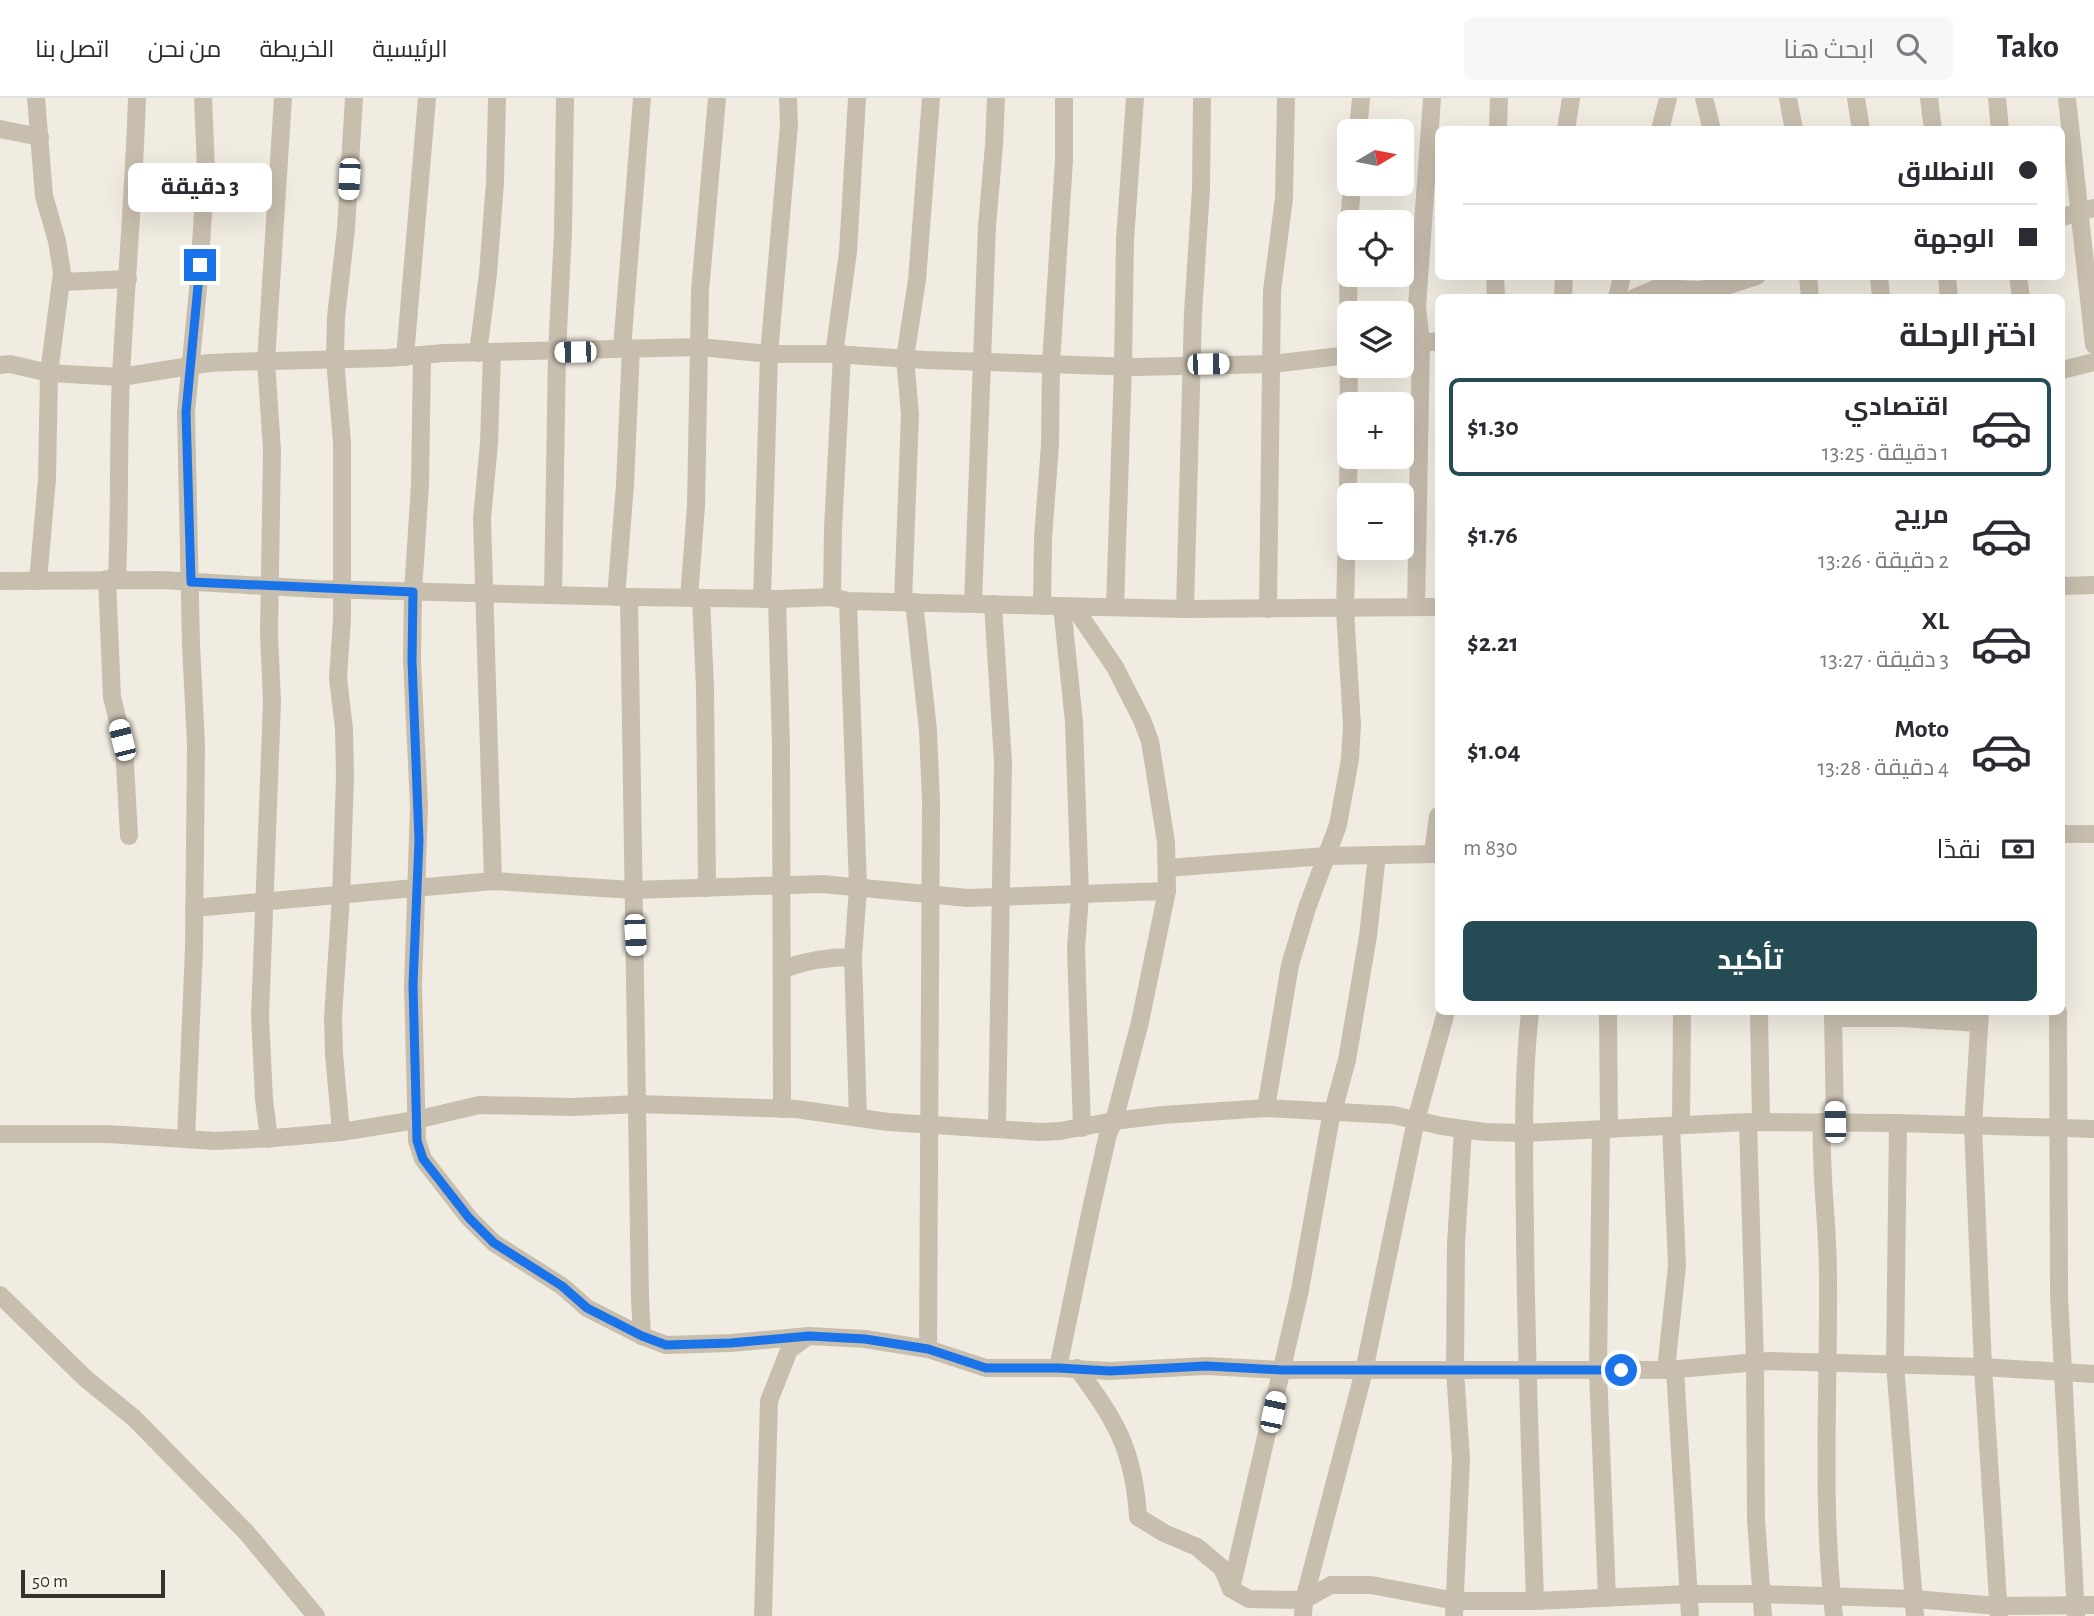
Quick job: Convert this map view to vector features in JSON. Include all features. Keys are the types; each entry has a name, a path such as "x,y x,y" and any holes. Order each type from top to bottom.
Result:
{"street":[{"path":"36,98 44,196 59,252 62,282 49,373 47,479 38,581"},
{"path":"129,836 124,746 113,697 112,579 120,505 121,377 137,98"},
{"path":"186,1139 194,908 195,745 186,445 189,367 198,289 206,169 204,98"},
{"path":"270,1139 264,1099 260,1016 272,702 269,585 272,450 266,361 283,98"},
{"path":"341,1132 333,1017 345,777 344,729 338,678 342,627 342,443 335,359 354,98"},
{"path":"427,98 413,356 419,485 412,660 419,817 413,985 417,1141 423,1159 469,1218 494,1243 562,1286 587,1308 666,1345 809,1336 865,1339 928,1349 986,1368 1131,1371 1206,1366 1282,1370 1598,1371 1670,1370 1755,1363 1827,1363 1983,1367 2094,1374"},
{"path":"493,881 483,593 483,496 489,443 485,353 498,138 497,98"},
{"path":"553,595 565,98"},
{"path":"642,98 626,348 623,597 633,890 642,1336"},
{"path":"707,888 705,687 695,598 696,506 700,291 717,98"},
{"path":"782,1109 781,747 770,599 769,354 789,125 788,98"},
{"path":"857,98 848,252 838,354 833,529 840,599 858,888 853,957 858,1118"},
{"path":"928,1349 931,802 929,742 909,602 910,414 905,358 917,280 931,98"},
{"path":"973,603 987,226 995,145 996,98"},
{"path":"1042,606 1051,363 1064,160 1064,98"},
{"path":"1115,607 1125,240 1135,98"},
{"path":"1185,609 1202,98"},
{"path":"1268,609 1272,291 1284,198 1286,98"},
{"path":"1359,119 1361,98"},
{"path":"1416,607 1430,342 1417,307 1432,98"},
{"path":"1498,126 1499,98"},
{"path":"1567,126 1571,98"},
{"path":"1661,126 1668,98"},
{"path":"1704,98 1711,126"},
{"path":"1788,98 1793,126"},
{"path":"1856,98 1860,126"},
{"path":"1928,98 1932,126"},
{"path":"1997,98 2000,126"},
{"path":"2067,98 2088,210 2085,274 2094,345"},
{"path":"0,129 40,137"},
{"path":"1349,301 1351,196"},
{"path":"2065,216 2088,210"},
{"path":"62,282 128,279"},
{"path":"1644,280 1645,285 1658,293 1735,285"},
{"path":"0,365 10,364 49,373 121,377 209,363 700,347 769,354 838,354 1123,366 1272,363 1337,356"},
{"path":"2065,369 2094,362"},
{"path":"1266,1108 1290,965 1307,908 1338,825 1350,759 1352,725 1345,610 1349,378"},
{"path":"0,581 112,579 413,592 840,599 1185,609 1345,610 1435,607"},
{"path":"2065,586 2094,585"},
{"path":"993,604 1003,762 997,1128"},
{"path":"1058,1368 1108,1134 1114,1121 1140,1022 1167,891 1160,791 1150,741 1115,667 1068,606"},
{"path":"1068,606 1080,895 1076,949 1082,1128"},
{"path":"2065,834 2094,834"},
{"path":"1167,867 1326,856 1435,854"},
{"path":"1231,1589 1300,1290 1333,1110 1347,1060 1368,936 1377,855"},
{"path":"194,908 493,881 633,890 780,883 822,884 930,895 1002,898 1167,891"},
{"path":"783,969 808,960 853,957"},
{"path":"1303,1608 1364,1371 1416,1121 1445,1015"},
{"path":"1530,1015 1526,1042 1524,1133 1527,1370 1535,1601"},
{"path":"1607,1598 1598,1371 1608,1015"},
{"path":"1682,1015 1676,1126 1676,1266 1670,1370 1690,1616"},
{"path":"1759,1015 1754,1122 1756,1518 1763,1616"},
{"path":"1835,1616 1828,1530 1828,1275 1821,1158 1829,1122 1833,1015 1979,1017 1973,1126 1983,1367 1998,1611"},
{"path":"2058,1015 2059,1296 2075,1611"},
{"path":"0,1134 108,1134 215,1141 270,1139 341,1132 416,1120 479,1105 573,1107 638,1104 782,1109 858,1118 1041,1132 1163,1115 1266,1108 1394,1115 1463,1129 1524,1133 1754,1122 2094,1129"},
{"path":"1898,1123 1895,1364 1914,1607"},
{"path":"1455,1608 1461,1459 1455,1371 1456,1244 1463,1129"},
{"path":"0,1295 86,1379 134,1418 246,1532 316,1616"},
{"path":"763,1616 769,1401 789,1350 809,1336"},
{"path":"1077,1368 1116,1426 1136,1481 1138,1517 1164,1533 1196,1546 1222,1568 1231,1589 1249,1599 1303,1608 1331,1585 1371,1585 1455,1608 1535,1601 1688,1594 1832,1595 1914,1607 1998,1611 2075,1611 2094,1605"}],"route":[{"path":"200,265 186,412 191,582 413,592 412,660 419,806 413,985 417,1141 423,1159 469,1218 494,1243 562,1286 587,1308 666,1345 809,1336 865,1339 928,1349 986,1368 1131,1371 1206,1366 1282,1370 1621,1370"}]}
